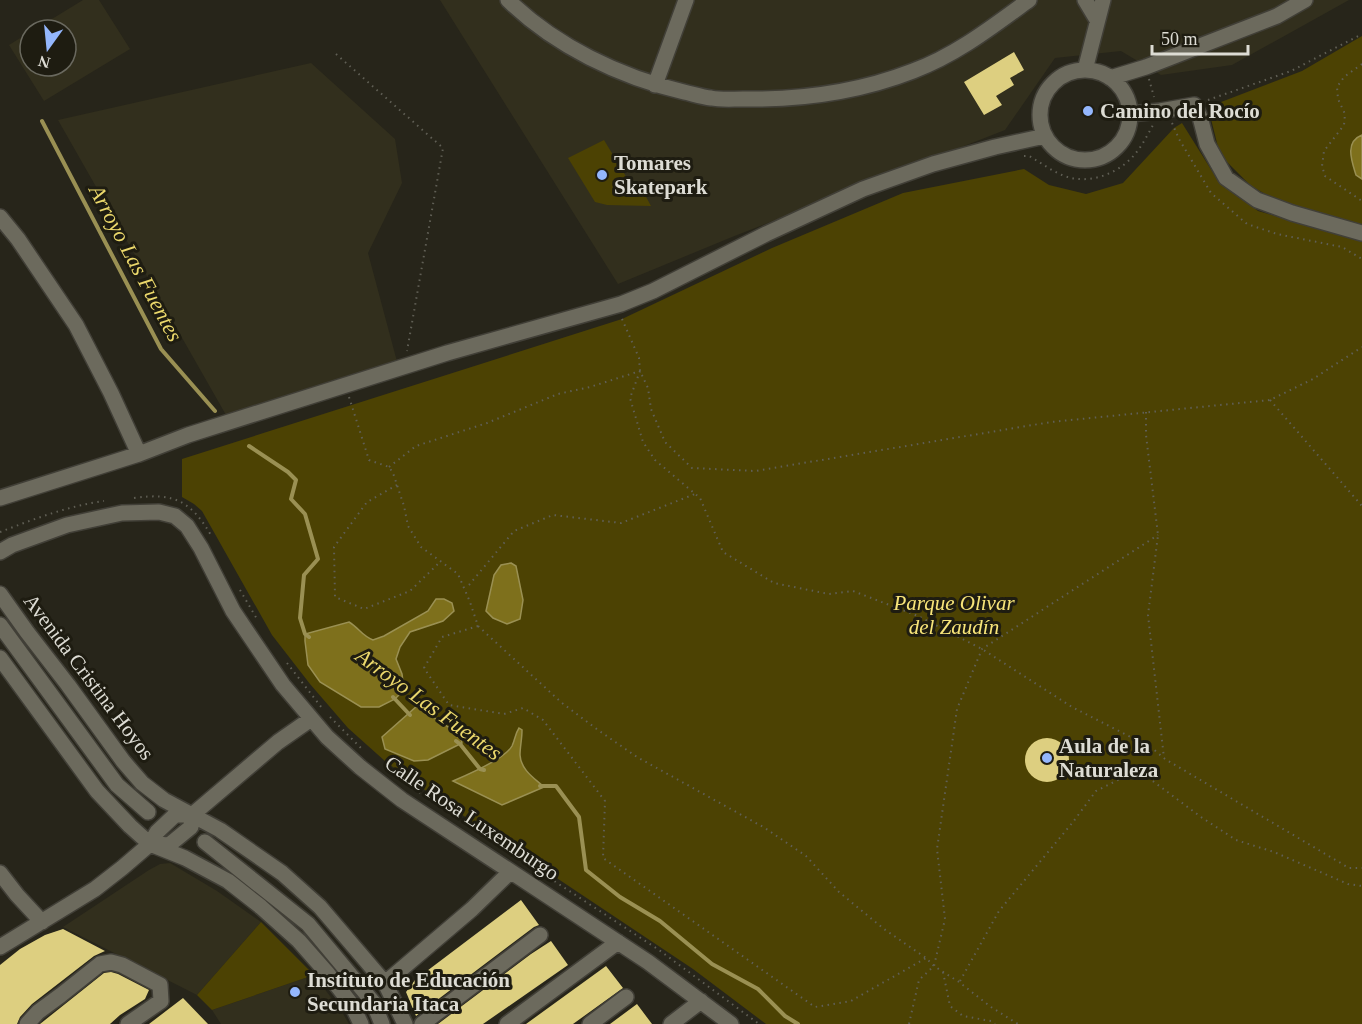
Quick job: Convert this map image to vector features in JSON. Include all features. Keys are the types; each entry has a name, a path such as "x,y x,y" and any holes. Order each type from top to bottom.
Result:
{"street":[{"path":"508,0 525,16 583,54 655,85 711,98 772,99 845,92 912,72 950,54 987,31 1029,0"},
{"path":"655,85 686,0"},
{"path":"1085,0 1097,20"},
{"path":"1085,70 1103,0"},
{"path":"1110,78 1146,68 1277,16 1305,0"},
{"path":"1085,70 1098,72 1110,78 1127,100 1130,114 1123,139 1103,156 1090,160 1064,155 1053,147 1045,136 1040,111 1043,98 1060,78 1072,72 1085,70"},
{"path":"1130,114 1194,105 1200,117 1207,144 1226,178 1257,200 1292,213 1362,232"},
{"path":"0,498 138,454 188,435 458,350 621,304 653,291 766,234 863,189 933,164 1045,136"},
{"path":"0,217 18,239 76,325 111,393 138,454"},
{"name":"Calle Rosa Luxemburgo","path":"0,552 12,545 67,525 122,513 159,512 176,516 188,526 239,621 283,685 327,737 402,800 648,962 731,1024"},
{"name":"Avenida Cristina Hoyos","path":"0,594 123,761 142,783 164,800 220,830 282,873 320,907 385,983 405,1024"},
{"path":"0,625 117,785 148,812"},
{"path":"0,658 97,791 150,844 185,858 228,881 299,940 352,1005 361,1024"},
{"path":"0,947 95,889 150,844 170,845 191,827 192,815 278,742 311,719"},
{"path":"205,842 308,924 373,1002 382,1024"},
{"path":"385,983 472,909 510,872"},
{"path":"0,873 16,895 42,922"},
{"path":"422,1024 540,935"},
{"path":"507,1024 618,942"},
{"path":"27,1024 38,1012 100,964 111,962 122,965 160,985 161,1001 128,1024"},
{"path":"590,1024 626,997"},
{"path":"671,1024 701,1001"}],"path":[{"path":"1194,105 1291,71 1362,34"},
{"path":"336,54 443,148 404,367"},
{"path":"1362,64 1344,77 1337,87 1338,99 1344,114 1344,125 1323,151 1322,166 1325,176 1362,201"},
{"path":"1146,68 1158,111"},
{"path":"620,314 639,358 640,371 648,388 651,410 665,442 692,468 755,471 1051,422 1270,400 1313,380 1362,347"},
{"path":"389,467 416,446 487,423 558,394 590,387 640,371"},
{"path":"640,371 630,398 643,442 655,460 700,498 723,552 774,583 830,594 853,591 918,616 982,649 1072,707 1152,748 1165,759 1349,868 1362,868"},
{"path":"345,386 369,460 389,467 393,473 408,526 421,547 458,574 478,626 562,703 598,730 637,757 765,828 806,856 839,892 884,929 926,958 933,966 1018,1024"},
{"path":"1270,400 1362,506"},
{"path":"1146,412 1146,435 1158,535 1148,615 1165,759"},
{"path":"397,485 367,502 334,547 335,597 364,609 410,591 441,561"},
{"path":"469,585 514,531 554,515 621,522 695,494"},
{"path":"129,498 163,496 184,503 201,519 216,545"},
{"path":"0,532 39,517 88,503 108,501"},
{"path":"909,1024 919,980 933,966 945,919 937,849 957,709 982,649 1158,535"},
{"path":"235,584 257,620"},
{"path":"478,626 442,637 424,668 448,705 504,714 523,708 543,720 605,801 603,858 815,1007 851,1001 926,958"},
{"path":"287,664 328,715 365,751"},
{"path":"388,770 659,950 759,1024"},
{"path":"959,982 999,911 1096,791 1138,770 1236,840 1274,852 1348,884 1362,886"},
{"path":"944,972 950,1006 963,1016 991,1021 995,1024"}],"shaded area":[{"path":"83,0 99,0 130,49 44,101 30,78 78,78 78,18 54,18"},
{"path":"440,0 1349,0 1232,65 1161,75 1121,51 1055,58 1005,130 618,284"},
{"path":"18,39 18,59 9,45"},
{"path":"311,63 395,139 402,183 368,253 399,369 230,422 58,120"},
{"path":"1362,135 1362,179 1356,175 1351,147 1356,138"},
{"path":"511,563 516,566 523,600 520,619 507,624 493,618 486,611 494,575 501,565"},
{"path":"436,599 444,599 452,603 454,611 443,621 410,632 400,647 396,659 402,674 404,690 395,699 379,707 361,707 320,682 308,665 305,634 349,622 373,640 428,611"},
{"path":"417,706 460,735 462,743 428,760 414,761 385,749 382,737"},
{"path":"519,728 522,730 520,755 523,765 544,787 502,805 453,781 502,756 512,746"},
{"path":"170,863 217,891 261,922 197,995 63,927 149,870 160,864"},
{"name":"Instituto de Educación Secundaria Itaca","path":"314,975 349,1024 221,1024 212,1010"}],"green space":[{"path":"1362,36 1362,225 1290,208 1251,186 1220,155 1208,107 1302,71"},
{"name":"Parque Olivar del Zaudín","path":"1182,123 1217,179 1258,211 1362,241 1362,1024 766,1024 693,969 422,788 386,762 348,728 272,635 202,511 182,497 182,459 622,319 772,248 903,193 1024,169 1049,185 1086,194 1123,183 1174,128"},
{"name":"Tomares Skatepark","path":"604,140 636,193 644,193 651,206 607,205 595,202 568,158"},
{"path":"261,922 314,975 212,1010 197,995"}],"building":[{"path":"1014,52 1024,70 1010,78 1014,85 996,96 1002,105 984,115 964,82"},
{"name":"Aula de la Naturaleza","path":"1047,738 1062,745 1069,760 1062,775 1047,782 1032,775 1025,760 1032,745"},
{"path":"521,900 539,925 416,1016 406,992 415,980"},
{"path":"63,929 105,951 94,956 32,1004 17,1024 0,1024 0,965 20,949 45,935"},
{"path":"551,941 568,965 483,1024 438,1024 531,954"},
{"path":"606,966 623,988 573,1024 526,1024"},
{"path":"111,972 149,990 145,999 110,1024 40,1024 104,973"},
{"path":"183,998 208,1024 149,1024"},
{"path":"637,1004 652,1024 610,1024"}],"waterway":[{"name":"Arroyo Las Fuentes","path":"42,121 161,349 215,411"},
{"name":"Arroyo Las Fuentes","path":"249,446 296,480 291,499 305,514 318,559 304,575 300,618 305,634 309,637"},
{"name":"Arroyo Las Fuentes","path":"393,697 410,715"},
{"name":"Arroyo Las Fuentes","path":"456,741 480,769 484,770"},
{"name":"Arroyo Las Fuentes","path":"540,786 556,786 579,817 586,870 620,897 660,921 712,964 758,989 785,1016 798,1024"}],"place":[{"name":"Camino del Rocío","path":"1088,111"},
{"name":"Tomares Skatepark","path":"602,175"},
{"name":"Aula de la Naturaleza","path":"1047,758"},
{"name":"Instituto de Educación Secundaria Itaca","path":"295,992"}]}
